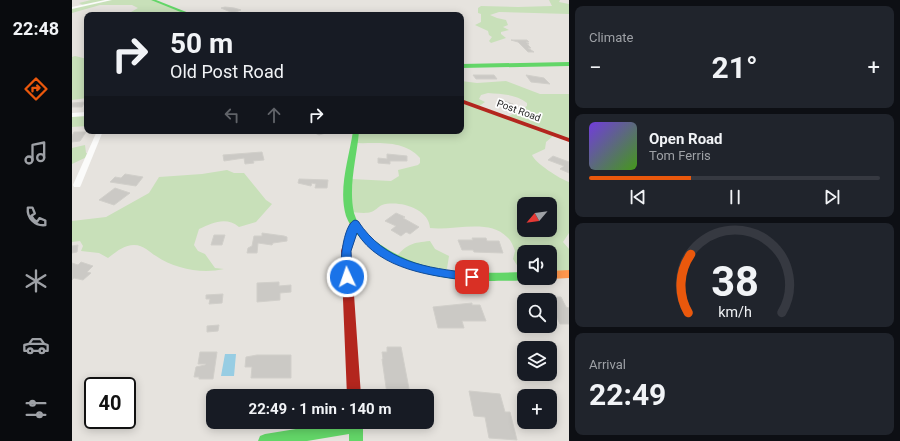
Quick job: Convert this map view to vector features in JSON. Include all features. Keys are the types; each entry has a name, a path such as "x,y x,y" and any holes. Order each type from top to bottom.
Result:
{"street":[{"path":"72,8 110,0"},
{"path":"153,0 184,12"},
{"path":"464,66 569,64"},
{"name":"Post Road","path":"464,102 569,140"},
{"path":"72,115 84,114"},
{"path":"77,185 99,134"},
{"path":"356,134 349,196 349,212 364,237 380,250 416,268 459,277 517,276"},
{"path":"354,389 346,251 355,223"},
{"path":"557,275 569,274"},
{"path":"265,441 329,429"},
{"path":"356,429 356,441"}],"green space":[{"path":"91,0 153,0 185,12 131,12 138,8 132,5 100,5 72,13 72,8 83,5 79,3"},
{"path":"549,0 560,0 559,2 569,4 569,14 499,12 490,15 506,20 508,25 503,27 509,30 501,32 501,34 506,38 491,43 489,41 492,37 489,35 488,31 475,25 481,22 481,14 478,13 478,8 481,6 552,6"},
{"path":"75,56 84,58 84,98 72,100 72,57"},
{"path":"464,81 477,83 506,81 540,94 569,94 569,141 553,136 546,142 545,149 532,155 548,170 569,182 569,233 563,242 569,249 569,275 557,276 557,245 517,245 517,265 513,259 515,251 510,240 499,231 491,228 470,226 430,228 428,221 419,211 412,207 396,204 382,205 369,213 349,212 351,179 391,181 399,176 398,170 418,165 420,163 420,158 406,148 398,145 381,143 354,143 355,134 464,134","holes":["488,93 513,96 523,100 527,103 527,106 506,118 478,107 485,102 479,99 481,95"]},
{"path":"84,114 84,126 72,127 72,115"},
{"path":"85,145 86,153 91,155 72,164 72,148"},
{"path":"227,170 234,173 244,173 266,200 272,204 256,222 239,227 224,221 199,229 194,245 198,251 205,254 215,268 224,269 198,271 180,267 163,260 144,247 138,245 130,245 123,248 108,258 99,253 81,251 83,246 80,241 72,242 72,221 106,217 149,193 159,177 202,174"},
{"path":"430,241 435,249 449,256 446,275 394,259 402,250 410,245"}],"water":[{"path":"225,354 236,354 234,376 221,376"}],"building":[{"path":"225,7 241,10 231,12 221,8"},
{"path":"511,40 527,40 529,42 526,42 529,44 527,44 531,48 528,48 534,52 528,52 518,42"},
{"path":"473,75 494,75 497,79 476,79"},
{"path":"526,75 544,78 550,84 531,82"},
{"path":"503,101 513,104 507,108 498,104"},
{"path":"84,102 82,107 72,107 72,103"},
{"path":"74,132 84,132 85,134 80,141 72,142"},
{"path":"262,152 264,160 253,161 254,163 245,164 244,158 224,161 223,155"},
{"path":"387,154 407,156 407,161 390,161 390,164 378,163 378,158 387,159"},
{"path":"553,156 569,162 569,173 560,169 564,166 548,160"},
{"path":"125,174 143,177 136,186 110,182 115,177 121,178"},
{"path":"299,179 328,180 327,188 315,188 316,184 312,183 311,186 298,183"},
{"path":"115,188 130,193 114,205 99,200"},
{"path":"396,213 405,217 403,218 419,227 410,234 406,232 401,236 391,230 396,226 385,221"},
{"path":"262,233 284,236 287,237 287,241 273,243 272,245 258,243 257,253 247,253 248,248 252,246 254,236 262,236"},
{"path":"214,235 225,235 222,245 211,245"},
{"path":"472,238 486,238 487,241 499,241 503,253 462,250 458,240 473,240"},
{"path":"78,245 77,252 72,253 72,246"},
{"path":"81,262 93,266 87,272 91,273 83,280 74,278 72,280 72,263 78,265"},
{"path":"279,282 279,286 291,285 291,292 280,293 280,300 257,302 257,283"},
{"path":"223,294 222,303 209,304 210,299 206,299 206,295"},
{"path":"557,297 561,297 566,307 569,308 569,324 560,324 557,318"},
{"path":"472,303 472,305 480,305 486,321 462,321 464,328 438,328 433,307"},
{"path":"219,325 218,331 207,332 207,326"},
{"path":"387,347 401,347 409,389 386,389 382,352 387,352"},
{"path":"200,352 217,352 213,379 199,379 199,377 194,377 196,367 206,364 198,364"},
{"path":"257,355 291,355 291,378 251,378 252,367 245,367 246,357"},
{"path":"469,391 500,394 505,412 510,412 517,440 489,438 485,417 474,416"}],"traffic: fast":[{"path":"153,0 184,12"},
{"path":"464,66 569,64"},
{"path":"356,134 349,183 348,204 353,222 369,241 390,256 407,264 426,270 465,276 517,276"},
{"path":"265,441 338,429"},
{"path":"356,429 356,441"}],"traffic: slow":[{"path":"557,275 569,274"}],"traffic: jam":[{"path":"464,102 569,140"},
{"path":"354,389 346,251 355,223"}],"route":[{"path":"347,277 346,251 355,223 364,237 380,250 398,261 434,273 459,277 472,277"}]}
